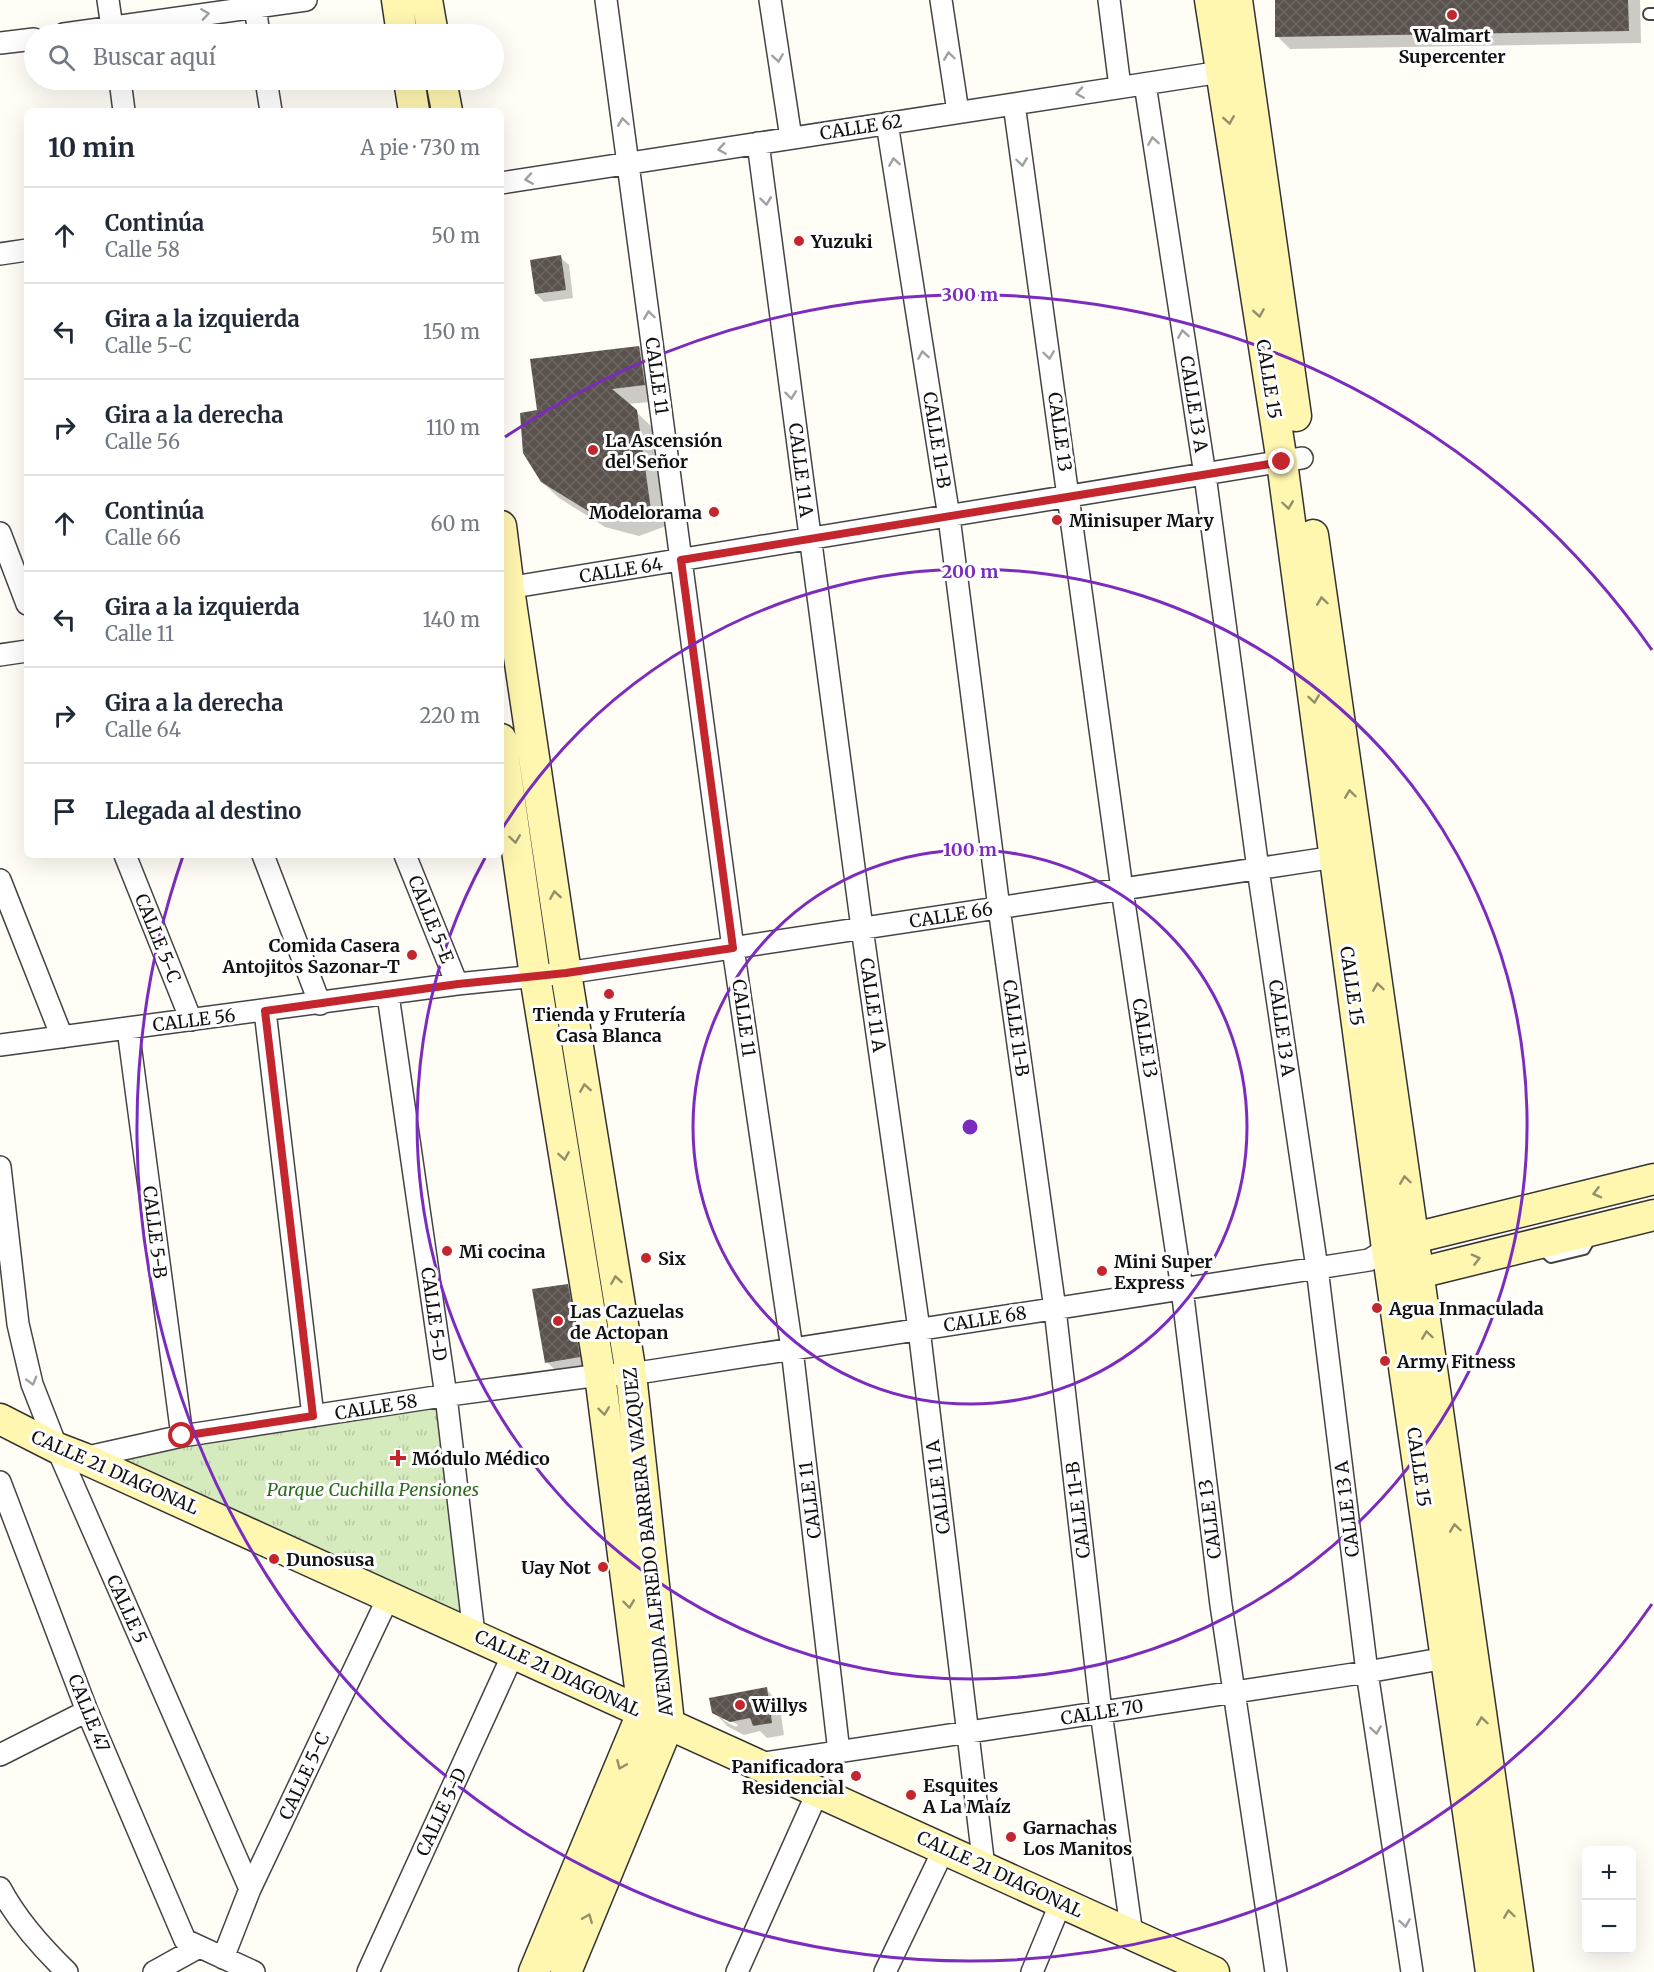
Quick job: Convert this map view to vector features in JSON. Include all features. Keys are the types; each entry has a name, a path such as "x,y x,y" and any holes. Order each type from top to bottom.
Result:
{"street":[{"path":"108,0 111,24"},
{"path":"149,24 255,4 306,0"},
{"path":"397,0 401,24"},
{"path":"427,0 431,24"},
{"name":"CALLE 11","path":"606,0 733,948 792,1349 839,1752"},
{"path":"770,0 790,138"},
{"path":"941,0 958,112"},
{"path":"1109,0 1120,87"},
{"name":"CALLE 15","path":"1210,0 1221,72 1292,460 1335,857 1396,1258 1518,1972"},
{"name":"CALLE 15","path":"1237,0 1292,460 1446,1658 1491,1972"},
{"path":"255,4 258,24"},
{"path":"0,44 24,40"},
{"name":"CALLE 62","path":"504,183 1221,72"},
{"name":"CALLE 13 A","path":"1144,84 1205,475 1258,869 1317,1268 1367,1672 1412,1972"},
{"path":"121,90 124,108"},
{"path":"268,90 271,108"},
{"path":"411,90 414,108"},
{"path":"443,90 446,108"},
{"name":"CALLE 13","path":"1014,104 1122,890 1182,1289 1221,1605 1276,1972"},
{"name":"CALLE 11-B","path":"888,123 949,517 999,908 1055,1309 1101,1712 1132,1935"},
{"name":"CALLE 11 A","path":"758,143 862,928 919,1329 984,1867"},
{"path":"0,254 24,252"},
{"name":"CALLE 64","path":"505,589 1292,460"},
{"path":"0,533 24,596"},
{"name":"AVENIDA ALFREDO BARRERA VAZQUEZ","path":"504,573 631,1374 656,1717 566,1972"},
{"path":"0,655 24,651"},
{"name":"AVENIDA ALFREDO BARRERA VAZQUEZ","path":"504,786 656,1717 534,1972"},
{"name":"CALLE 66","path":"566,973 1335,857"},
{"name":"CALLE 5-C","path":"126,858 190,1020"},
{"path":"264,858 320,1004"},
{"name":"CALLE 5-E","path":"406,858 458,984"},
{"path":"0,880 62,1037"},
{"name":"CALLE 56","path":"0,1045 458,984 566,973"},
{"name":"CALLE 5-D","path":"388,995 446,1396 474,1634"},
{"path":"265,1011 313,1416"},
{"name":"CALLE 5-B","path":"128,1029 182,1436"},
{"name":"CALLE 5","path":"0,1167 18,1324 32,1384 70,1453 249,1889"},
{"path":"1396,1258 1654,1179"},
{"path":"1396,1258 1536,1245 1654,1215"},
{"name":"CALLE 68","path":"600,1375 631,1374 1317,1268 1396,1258"},
{"name":"CALLE 5","path":"0,1277 18,1324"},
{"name":"CALLE 58","path":"70,1453 600,1375"},
{"name":"CALLE 21 DIAGONAL","path":"0,1419 70,1453 1062,1902 1197,1968"},
{"name":"CALLE 47","path":"0,1482 87,1711 192,1944"},
{"name":"CALLE 5-C","path":"223,1958 249,1889 389,1596"},
{"name":"CALLE 5-D","path":"368,1972 514,1652"},
{"name":"CALLE 70","path":"758,1764 1367,1672 1446,1658"},
{"path":"0,1755 87,1711"},
{"path":"737,1972 818,1791"},
{"path":"885,1972 944,1849"},
{"path":"0,1888 14,1914 52,1958 68,1972"},
{"path":"1032,1972 1062,1902"},
{"path":"154,1972 192,1944 254,1972"}],"green space":[{"name":"Parque Cuchilla Pensiones","path":"442,1396 466,1618 98,1459"}],"building":[{"name":"Walmart Supercenter","path":"1275,0 1628,0 1629,31 1275,37"},
{"path":"561,255 566,290 535,294 530,260"},
{"path":"639,346 645,385 612,389 637,410 651,510 622,520 588,511 541,482 523,453 520,413 537,410 530,359"},
{"name":"Las Cazuelas de Actopan","path":"568,1284 580,1357 545,1363 532,1289"},
{"name":"Willys","path":"767,1687 772,1723 753,1726 750,1718 730,1722 712,1713 709,1698"}],"place":[{"name":"Walmart Supercenter","path":"1452,15"},
{"name":"Yuzuki","path":"799,241"},
{"name":"La Ascensión del Señor","path":"593,450"},
{"name":"Modelorama","path":"714,512"},
{"name":"Minisuper Mary","path":"1057,520"},
{"name":"Comida Casera Antojitos Sazonar-T","path":"412,955"},
{"name":"Tienda y Frutería Casa Blanca","path":"609,994"},
{"name":"Mi cocina","path":"447,1251"},
{"name":"Six","path":"646,1258"},
{"name":"Mini Super Express","path":"1102,1271"},
{"name":"Agua Inmaculada","path":"1377,1308"},
{"name":"Las Cazuelas de Actopan","path":"558,1321"},
{"name":"Army Fitness","path":"1385,1361"},
{"name":"Módulo Médico","path":"398,1458"},
{"name":"Dunosusa","path":"274,1559"},
{"name":"Uay Not","path":"603,1567"},
{"name":"Willys","path":"740,1705"},
{"name":"Panificadora Residencial","path":"856,1776"},
{"name":"Esquites A La Maíz","path":"911,1795"},
{"name":"Garnachas Los Manitos","path":"1011,1837"}],"route":[{"path":"182,1436 313,1416 265,1011 458,984 566,973 733,948 681,560 1282,462"}]}
